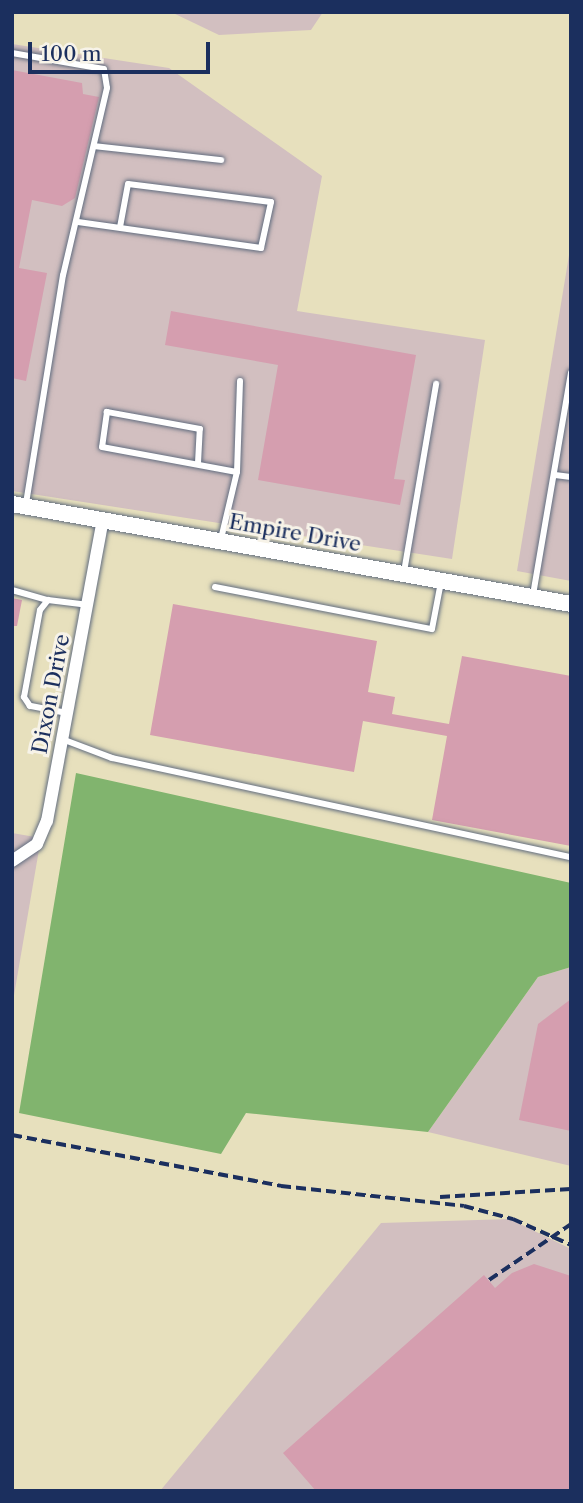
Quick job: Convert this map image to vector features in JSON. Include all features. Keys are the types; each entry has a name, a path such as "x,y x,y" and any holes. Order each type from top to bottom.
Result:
{"street":[{"name":"Empire Drive","path":"19,505 571,604"},
{"name":"Dixon Drive","path":"12,861 29,853 43,834 103,520"}],"lane":[{"path":"12,53 104,69 107,88 78,222 62,275 19,505"},
{"path":"94,146 221,160"},
{"path":"78,222 261,248 271,202 128,184 120,227"},
{"path":"532,597 571,372"},
{"path":"220,541 237,472 240,381"},
{"path":"404,574 436,384"},
{"path":"198,463 200,429 107,412 102,447 237,472"},
{"path":"555,475 571,477"},
{"path":"215,587 432,629 441,581"},
{"path":"12,590 48,600 87,605"},
{"path":"48,600 40,610 24,697 30,706 67,713"},
{"path":"62,740 112,758 571,857"}],"shaded area":[{"path":"171,12 323,12 311,30 219,35"},
{"path":"12,44 169,68 322,176 297,311 485,340 452,559 12,491"},
{"path":"571,243 571,581 517,571"},
{"path":"12,833 41,838 12,1007"},
{"path":"571,967 571,1166 428,1132 538,977"},
{"path":"510,1219 571,1249 571,1491 160,1491 381,1223"}],"green space":[{"path":"76,773 571,883 571,967 538,977 428,1132 246,1113 221,1154 19,1113"}],"building":[{"path":"12,70 82,83 83,94 99,97 75,198 62,206 32,200 19,268 47,273 26,381 12,378"},
{"path":"171,311 416,355 394,479 405,480 400,505 258,480 278,365 165,345"},
{"path":"12,598 22,600 17,626 12,626"},
{"path":"173,604 377,641 368,692 395,697 392,714 449,724 462,656 571,676 571,846 432,820 447,736 363,721 354,772 150,735"},
{"path":"571,999 571,1131 519,1120 538,1024"},
{"path":"534,1264 571,1276 571,1491 316,1491 283,1453 484,1275 495,1288 512,1273"}],"railway":[{"path":"12,1135 281,1186 464,1206 513,1219 571,1245"},
{"path":"440,1197 571,1189"},
{"path":"489,1280 571,1224"}]}
